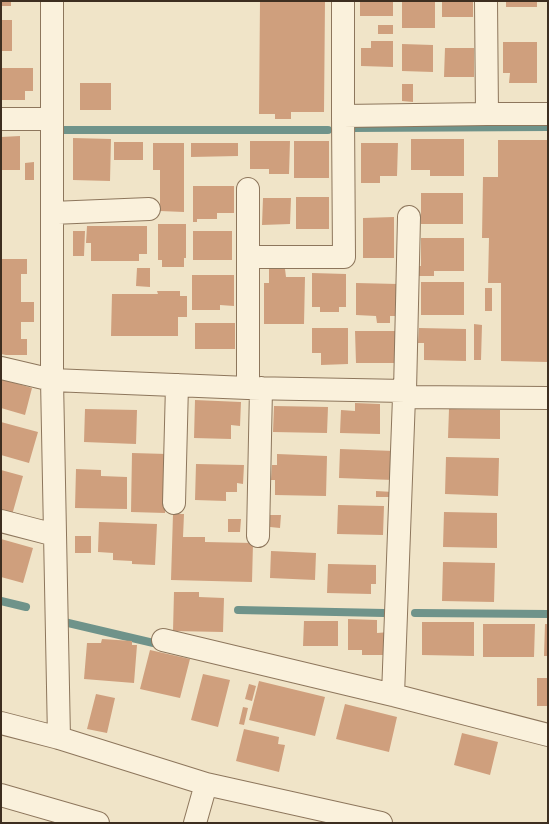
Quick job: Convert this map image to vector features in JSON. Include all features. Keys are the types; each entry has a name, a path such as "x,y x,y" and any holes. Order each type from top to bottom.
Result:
{"street":[{"path":"52,1 52,380 59,738"},
{"path":"248,257 344,257 343,1"},
{"path":"486,1 487,114"},
{"path":"343,116 548,114"},
{"path":"1,119 52,119"},
{"path":"248,189 248,257 254,388 258,536"},
{"path":"52,213 149,209"},
{"path":"394,695 405,394 409,217"},
{"path":"1,368 52,380 548,398"},
{"path":"174,503 176,385"},
{"path":"1,521 55,535"},
{"path":"163,640 394,695 548,735"},
{"path":"1,723 59,738 206,784 381,823"},
{"path":"195,823 206,784"},
{"path":"1,795 98,823"}],"building":[{"path":"1,1 11,1 11,6 1,6"},
{"path":"260,1 325,1 324,112 291,112 291,119 275,119 275,114 259,114"},
{"path":"360,1 393,1 393,16 360,16"},
{"path":"402,1 435,1 435,28 402,28"},
{"path":"442,1 473,1 473,17 442,17"},
{"path":"506,1 537,1 537,7 506,7"},
{"path":"1,20 12,20 12,51 1,51"},
{"path":"378,25 393,25 393,34 378,34"},
{"path":"371,41 393,41 393,67 361,66 361,48 371,48"},
{"path":"503,42 537,42 537,83 509,83 510,73 503,73"},
{"path":"402,44 433,45 433,72 402,71"},
{"path":"445,48 474,48 474,77 444,77"},
{"path":"1,68 33,68 33,91 25,91 25,100 1,100"},
{"path":"80,83 111,83 111,110 80,110"},
{"path":"402,84 413,84 413,102 402,101"},
{"path":"20,136 20,170 1,170 1,137"},
{"path":"73,138 111,139 110,181 73,180"},
{"path":"411,139 464,139 464,176 430,176 430,170 411,170"},
{"path":"498,140 548,140 548,362 501,361 501,283 488,283 489,238 482,238 483,177 498,177"},
{"path":"250,141 290,141 289,174 269,174 269,169 250,169"},
{"path":"294,141 329,141 329,178 294,178"},
{"path":"114,142 143,142 143,160 114,160"},
{"path":"153,143 184,143 184,212 160,211 160,170 153,170"},
{"path":"191,143 238,143 238,156 191,157"},
{"path":"361,143 398,143 397,176 380,176 380,183 361,183"},
{"path":"34,162 34,180 25,180 25,163"},
{"path":"193,186 234,186 234,213 217,213 217,219 197,219 197,222 193,222"},
{"path":"421,193 463,193 463,224 421,224"},
{"path":"296,197 329,197 329,229 296,229"},
{"path":"263,198 291,198 290,224 262,225"},
{"path":"394,217 394,258 363,258 363,218"},
{"path":"158,224 186,224 186,258 184,258 184,267 162,267 162,260 158,260"},
{"path":"87,226 147,226 147,254 139,254 139,261 91,261 91,243 86,243"},
{"path":"73,231 85,231 84,256 73,256"},
{"path":"193,231 232,231 232,260 193,260"},
{"path":"421,238 464,238 464,271 434,271 434,276 419,276 419,266 421,266"},
{"path":"1,259 27,259 27,274 21,274 21,302 34,302 34,322 21,322 21,339 27,339 27,355 1,354"},
{"path":"137,268 150,268 150,287 136,286"},
{"path":"269,269 285,269 286,277 305,277 304,324 264,324 264,283 269,283"},
{"path":"312,273 346,274 346,307 339,307 339,312 320,312 320,307 312,307"},
{"path":"192,275 234,275 234,306 220,305 220,310 192,310"},
{"path":"421,282 464,282 464,315 421,315"},
{"path":"356,283 398,284 398,316 390,316 390,323 377,323 376,316 356,315"},
{"path":"485,288 492,288 492,311 485,311"},
{"path":"157,291 180,291 180,296 187,296 187,317 178,317 178,336 111,336 112,294 158,294"},
{"path":"195,323 235,323 235,349 195,349"},
{"path":"474,324 482,325 481,360 474,360"},
{"path":"312,328 348,328 348,364 321,365 321,353 312,353"},
{"path":"419,328 466,329 466,361 424,360 424,343 418,343"},
{"path":"355,331 398,331 398,363 356,363"},
{"path":"1,379 32,388 25,415 1,408"},
{"path":"195,400 241,402 240,426 231,425 231,439 194,438"},
{"path":"355,403 380,404 380,434 340,433 341,410 355,411"},
{"path":"274,406 328,407 327,433 273,432"},
{"path":"85,409 137,410 136,444 84,442"},
{"path":"449,409 500,410 500,439 448,438"},
{"path":"1,422 38,432 29,463 1,455"},
{"path":"340,449 394,451 393,480 339,478"},
{"path":"132,453 167,454 165,513 131,512"},
{"path":"277,454 327,456 326,496 275,495 275,480 271,480 272,465 277,465"},
{"path":"446,457 499,458 498,496 445,494"},
{"path":"196,464 244,465 243,484 237,483 237,492 226,492 226,501 195,500"},
{"path":"76,469 101,470 101,476 127,477 127,509 75,508"},
{"path":"1,470 23,476 12,515 1,512"},
{"path":"376,491 393,492 393,497 376,497"},
{"path":"338,505 384,506 383,535 337,534"},
{"path":"444,512 497,513 497,548 443,547"},
{"path":"173,514 184,514 183,537 205,537 205,542 253,543 252,582 171,580"},
{"path":"270,515 281,515 280,528 270,527"},
{"path":"228,519 241,519 240,532 228,532"},
{"path":"99,522 157,524 155,565 132,564 132,561 113,560 113,553 98,552"},
{"path":"75,536 91,536 91,553 75,553"},
{"path":"1,539 33,548 23,583 1,577"},
{"path":"271,551 316,553 315,580 270,578"},
{"path":"443,562 495,563 494,602 442,601"},
{"path":"328,564 376,565 376,584 371,584 371,594 327,593"},
{"path":"174,592 199,592 199,597 224,598 223,632 173,631"},
{"path":"348,619 377,620 377,633 390,632 390,655 362,655 362,650 348,650"},
{"path":"304,621 338,621 338,646 303,646"},
{"path":"422,622 474,622 474,656 422,655"},
{"path":"483,624 535,624 534,657 483,657"},
{"path":"545,624 548,624 548,656 544,656"},
{"path":"102,639 132,641 132,645 137,645 134,683 84,679 87,643 101,643"},
{"path":"150,650 190,659 180,698 140,689"},
{"path":"203,674 230,680 218,727 191,720"},
{"path":"537,678 548,678 548,706 537,706"},
{"path":"259,681 325,697 315,736 249,720"},
{"path":"249,684 256,686 252,701 245,699"},
{"path":"96,694 115,698 107,733 87,729"},
{"path":"345,704 397,717 389,752 336,739"},
{"path":"243,707 248,708 244,725 239,724"},
{"path":"244,729 279,737 278,744 285,745 279,772 236,761"},
{"path":"462,733 498,742 490,775 454,765"}],"waterway":[{"path":"350,128 548,127"},
{"path":"62,130 328,130"},
{"path":"1,601 26,607"},
{"path":"238,610 384,613"},
{"path":"415,613 548,614"},
{"path":"64,622 162,645"}]}
